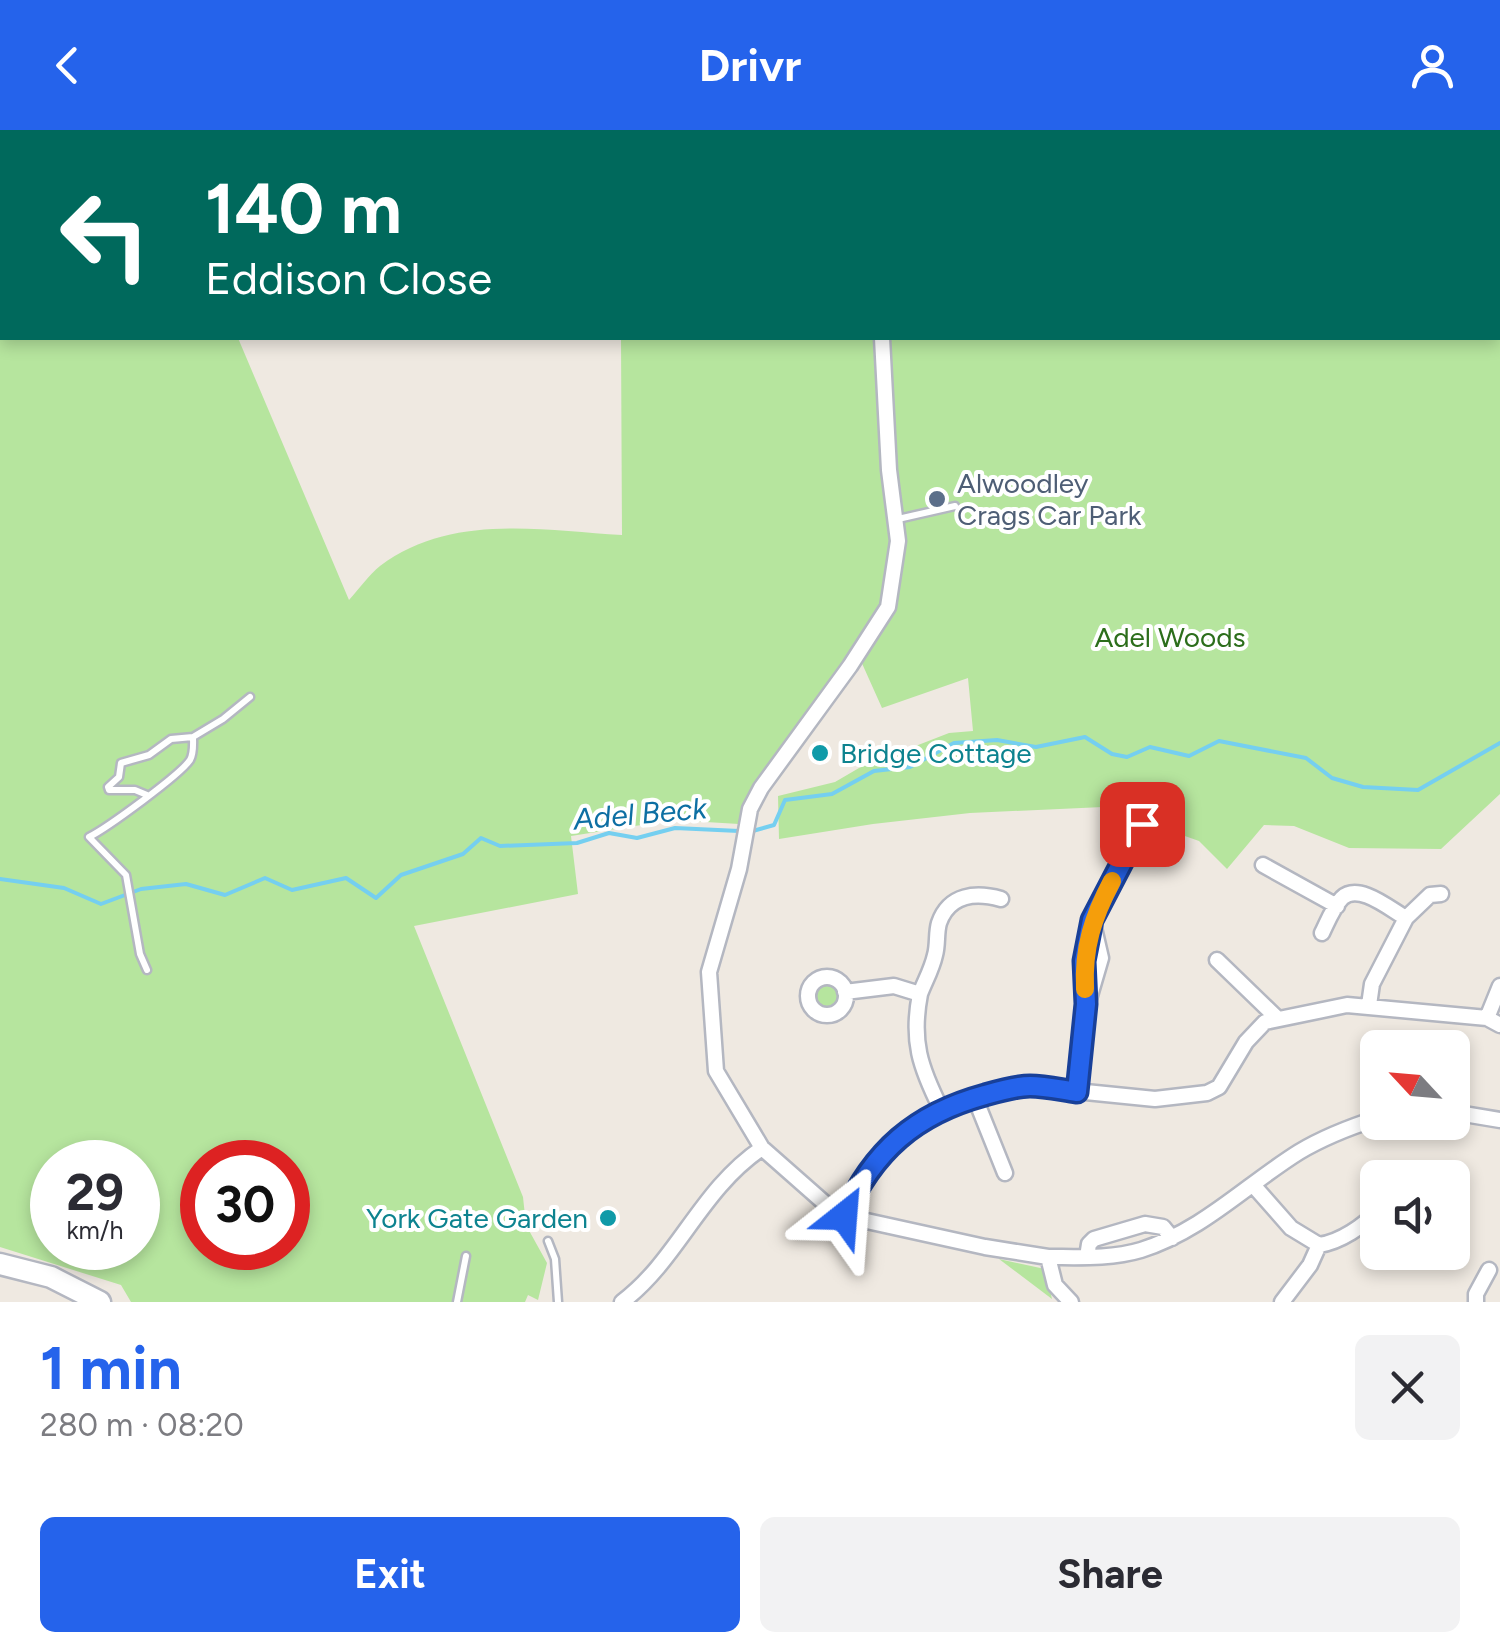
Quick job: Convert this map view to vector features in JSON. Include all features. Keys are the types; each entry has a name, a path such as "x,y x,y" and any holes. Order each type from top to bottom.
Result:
{"street":[{"path":"882,340 888,470 898,540 888,606 850,666 761,788 746,821 744,843 710,972 716,1072 762,1148 828,1207 844,1216 985,1248 1048,1257 1087,1257 1125,1254 1172,1238 1296,1154 1360,1125"},
{"path":"1077,1092 1086,1004 1084,961 1092,920 1142,824"},
{"path":"1263,865 1337,906"},
{"path":"1322,933 1342,898 1352,893 1363,894 1406,918"},
{"path":"1368,1005 1372,984 1406,918 1430,895 1441,894"},
{"path":"941,1108 920,1065 916,1026 920,994 935,956 938,924 960,898 986,895 1000,899"},
{"path":"1217,960 1276,1017"},
{"path":"846,992 894,986 920,994"},
{"path":"844,1216 858,1184 874,1162 907,1130 941,1108 1026,1086 1155,1099 1207,1092 1219,1087 1255,1029 1276,1017 1368,1005 1493,1022 1500,986"},
{"path":"975,1098 1005,1172"},
{"path":"1470,1115 1500,1120"},
{"path":"622,1302 646,1280 729,1173 762,1148"},
{"path":"1254,1186 1291,1228 1319,1244 1332,1242 1360,1226"},
{"path":"1087,1257 1094,1239 1145,1224 1163,1227 1172,1238"},
{"path":"1282,1302 1310,1266 1319,1244"},
{"path":"1048,1257 1054,1284 1071,1302"},
{"path":"0,1264 51,1277 100,1302"},
{"path":"1476,1302 1476,1294 1489,1270"}],"lane":[{"path":"896,520 955,506"},
{"path":"147,795 135,790 109,790 108,786 119,777 120,763 149,755 171,739 193,736 223,719 250,696"},
{"path":"147,970 140,954 126,875 89,837 110,827 190,759 193,736"},
{"path":"548,1241 555,1259 558,1302"},
{"path":"457,1302 466,1256"}],"green space":[{"name":"Adel Woods","path":"0,340 239,340 349,600 380,566 407,549 436,538 497,529 622,535 621,340 1500,340 1500,794 1441,849 1349,848 1294,826 1264,825 1227,869 1199,841 1103,807 970,813 779,839 778,796 835,782 859,768 949,733 973,731 968,678 882,708 856,650 762,777 739,824 673,820 571,836 578,894 414,926 523,1197 526,1225 547,1263 538,1300 528,1295 525,1302 131,1302 121,1285 73,1270 160,1270 160,1140 30,1140 30,1256 0,1247"},
{"path":"827,984 836,987 836,1005 827,1008 818,1005 815,996 818,987"},
{"path":"999,1259 1045,1269 1052,1299"}],"waterway":[{"name":"Adel Beck","path":"749,832 774,825 785,800 832,794 874,771 910,767 954,743 997,740 1036,747 1085,737 1112,754 1127,757 1150,747 1189,756 1219,741 1306,758 1332,778 1363,787 1418,790 1500,743"},
{"name":"Adel Beck","path":"0,879 64,888 101,904 141,889 186,884 225,895 265,878 292,890 346,878 376,898 401,875 463,854 481,838 500,846 577,843 609,833 637,838 675,828 739,831"}],"slow traffic":[{"path":"1085,989 1084,961 1092,920 1112,881"}],"place":[{"name":"Alwoodley Crags Car Park","path":"937,499"},
{"name":"Bridge Cottage","path":"820,753"},
{"name":"York Gate Garden","path":"608,1218"}],"route":[{"path":"844,1216 858,1184 874,1162 907,1130 941,1108 1026,1086 1077,1092 1086,1004 1084,961 1092,920 1142,824"}]}
